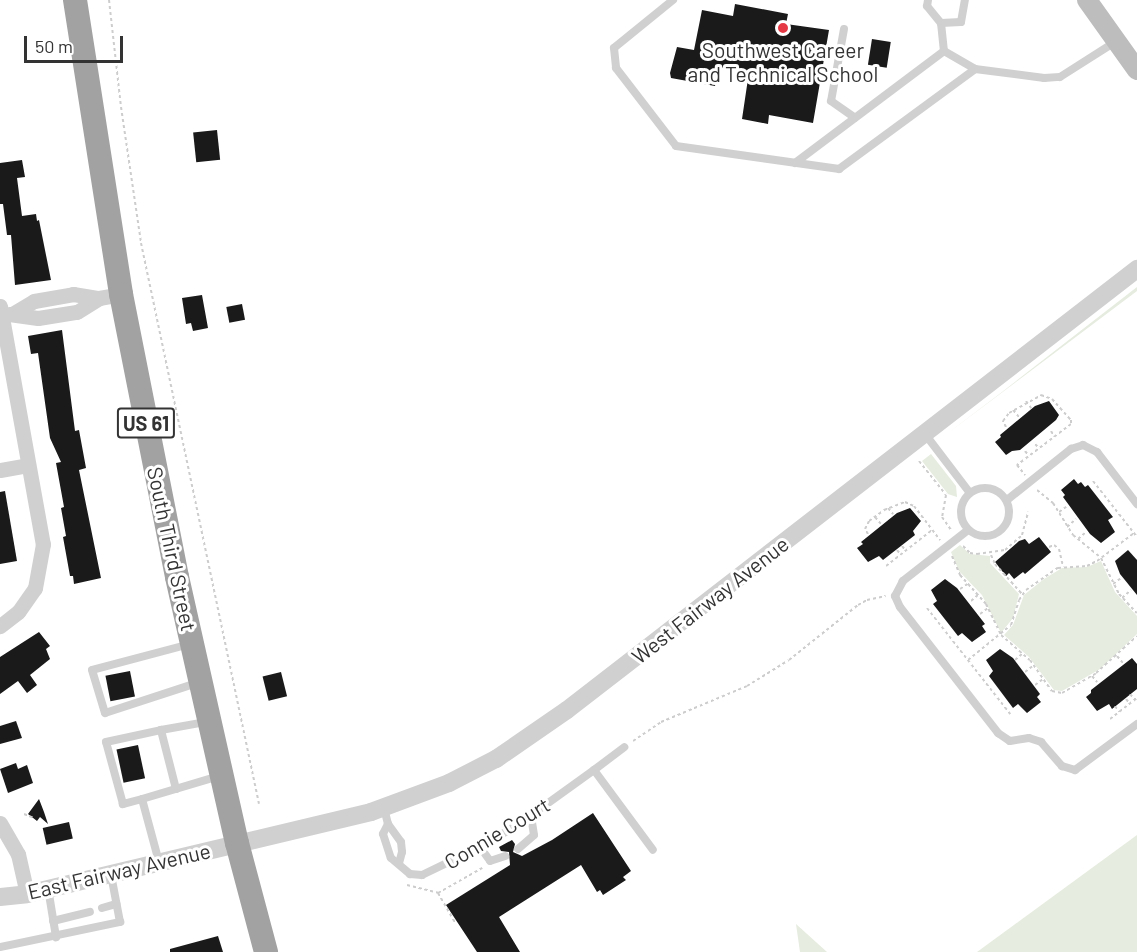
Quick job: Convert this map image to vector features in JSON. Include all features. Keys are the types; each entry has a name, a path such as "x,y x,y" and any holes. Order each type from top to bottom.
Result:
{"highway":[{"name":"South Third Street","path":"75,0 110,296 237,843 266,952"}],"main road":[{"path":"1087,0 1137,70"}],"street":[{"name":"West Fairway Avenue","path":"237,843 386,816 527,740 1137,269"},
{"path":"0,626 18,612 35,588 43,543 27,465 4,312 38,318 77,312 110,296"},
{"path":"0,470 27,465"},
{"path":"0,823 18,854 27,894"},
{"name":"East Fairway Avenue","path":"0,897 27,894 237,843"}],"lane":[{"path":"673,0 614,48 616,68 676,146 839,169 975,69"},
{"path":"928,0 927,6 940,23 944,51"},
{"path":"940,23 961,22 965,0"},
{"path":"844,29 831,101 855,118"},
{"path":"944,51 975,69 1044,78 1060,77 1116,41"},
{"path":"795,163 944,51"},
{"path":"924,433 970,493"},
{"path":"1007,500 1071,449 1083,445 1097,452 1137,504"},
{"path":"980,488 991,488 1007,500 1009,516 1001,530 983,536 968,530 961,512 964,501 970,493 980,488"},
{"path":"968,530 906,579 895,596 900,607 1005,740 1015,741 1029,738 1041,742 1062,766 1075,770 1137,724"},
{"path":"192,644 92,670 105,713 200,682"},
{"path":"210,721 106,742 123,804 222,776"},
{"path":"161,730 176,789"},
{"name":"Connie Court","path":"399,863 410,874 422,875 480,847 531,816 624,747"},
{"path":"594,770 653,850"},
{"path":"142,799 159,862"},
{"path":"386,816 401,842 402,852 399,863 389,856 383,834 386,816"},
{"path":"518,849 534,834 531,816"},
{"path":"480,847 490,861 505,856"},
{"path":"0,946 56,937 120,922 111,874"},
{"path":"48,888 56,937"},
{"path":"102,909 116,904"},
{"path":"53,921 90,912"}],"path":[{"path":"109,0 121,107 141,243 259,804"},
{"path":"1006,427 1004,418 1013,410 1026,401 1046,395 1071,420 1071,424 1017,465 1025,475"},
{"path":"1026,401 1031,408"},
{"path":"1013,410 1019,417"},
{"path":"1051,431 1054,436"},
{"path":"1040,440 1044,444"},
{"path":"1035,444 1039,448"},
{"path":"1024,451 1029,456"},
{"path":"919,461 946,495 942,518 952,531"},
{"path":"1093,481 1137,537"},
{"path":"1035,488 1053,503 1067,527 1078,539 1101,558 1122,598 1137,613"},
{"path":"868,534 866,525 875,517 900,503 910,503 940,540"},
{"path":"1058,513 1066,507"},
{"path":"888,508 893,514"},
{"path":"962,544 970,552 991,554 1005,550 1018,541 1025,529 1028,512"},
{"path":"875,517 881,524"},
{"path":"1067,527 1076,519"},
{"path":"886,566 932,530"},
{"path":"1078,539 1086,532"},
{"path":"968,660 1011,625 1022,594 1049,573 1063,567 1087,566 1134,533"},
{"path":"913,538 916,543"},
{"path":"1049,547 1054,545 1059,549 1063,567"},
{"path":"902,546 906,551"},
{"path":"897,550 901,555"},
{"path":"950,553 958,572 979,594 1001,635 1034,665 1052,691 1062,693 1092,676 1105,667 1137,636"},
{"path":"991,554 995,564 1022,594"},
{"path":"886,558 890,563"},
{"path":"1113,584 1121,578"},
{"path":"960,589 969,583"},
{"path":"1122,598 1131,590"},
{"path":"971,601 979,594"},
{"path":"624,747 661,722 733,692 774,670 867,600 895,596"},
{"path":"1132,609 1137,606"},
{"path":"927,608 1010,714"},
{"path":"980,614 988,608"},
{"path":"930,612 935,609"},
{"path":"938,622 943,618"},
{"path":"942,627 947,624"},
{"path":"950,638 955,634"},
{"path":"1015,660 1023,653"},
{"path":"1117,656 1123,663"},
{"path":"1025,672 1034,665"},
{"path":"1105,667 1110,673"},
{"path":"1092,676 1097,682"},
{"path":"985,682 990,679"},
{"path":"1035,685 1043,679"},
{"path":"993,693 998,689"},
{"path":"997,698 1002,694"},
{"path":"1110,719 1136,699 1130,694"},
{"path":"1126,699 1130,704"},
{"path":"1005,708 1010,705"},
{"path":"1115,706 1119,712"},
{"path":"24,814 34,818"},
{"path":"455,922 438,893 487,868"}],"shaded area":[{"path":"1137,287 1137,291 944,436 1002,392"},
{"path":"931,454 956,486 957,497 948,494 922,461"},
{"path":"960,545 970,554 990,556 990,563 1019,594 1013,618 1001,633 982,595 959,571 951,552"},
{"path":"1101,561 1115,592 1137,616 1137,634 1100,669 1062,691 1054,690 1029,657 1004,635 1013,625 1024,595 1044,579 1062,568 1087,567"},
{"path":"1137,835 1137,952 977,952"},
{"path":"796,924 827,952 800,952"}],"building":[{"path":"735,4 788,14 786,24 829,30 813,123 769,115 768,124 742,119 749,72 719,67 715,86 671,78 670,73 677,47 694,50 702,10 733,16"},
{"path":"872,39 891,42 887,68 868,65"},
{"path":"217,130 220,160 196,162 193,133"},
{"path":"22,160 25,177 17,178 22,216 36,214 37,221 39,220 51,280 15,285 11,235 7,235 3,204 0,204 0,163"},
{"path":"202,295 208,328 193,331 191,323 186,324 182,298"},
{"path":"242,304 245,320 229,323 226,307"},
{"path":"62,330 75,431 79,430 86,468 79,470 101,578 74,584 73,576 70,576 63,537 66,536 61,508 64,507 56,463 61,462 50,438 38,353 31,354 28,336"},
{"path":"1049,401 1059,415 1056,420 1020,450 1006,455 995,442 1001,437 1000,435 1035,406"},
{"path":"1074,479 1085,487 1088,485 1113,517 1108,520 1115,532 1101,543 1090,534 1063,497 1065,495 1061,490"},
{"path":"5,491 17,561 0,564 0,492"},
{"path":"910,508 921,521 913,531 915,535 883,560 879,556 868,562 857,548 863,544 861,542 897,513"},
{"path":"1039,537 1051,552 1025,574 1023,572 1014,579 1009,573 1006,576 995,562 1019,541 1025,539 1029,544"},
{"path":"1128,550 1137,560 1137,595 1120,574 1115,561"},
{"path":"945,579 957,588 985,624 982,626 986,632 972,642 962,633 958,636 933,604 937,601 931,590"},
{"path":"39,632 50,646 46,649 50,659 30,675 37,685 27,693 18,681 0,694 0,657"},
{"path":"1000,649 1013,658 1040,694 1037,697 1041,702 1027,713 1018,704 1013,708 989,676 993,671 986,660"},
{"path":"1132,658 1137,664 1137,689 1112,709 1109,704 1097,711 1086,697 1091,690"},
{"path":"130,671 135,697 110,701 105,676"},
{"path":"281,672 287,696 269,701 263,677"},
{"path":"16,721 22,738 0,744 0,726"},
{"path":"138,745 145,778 124,783 116,750"},
{"path":"16,763 18,769 27,765 33,783 8,793 0,769"},
{"path":"39,799 48,824 40,817 37,821 28,814"},
{"path":"593,813 631,871 623,877 626,880 603,895 600,890 597,892 581,865 499,917 520,952 477,952 446,905 510,865 509,852 501,851 499,847 512,840 515,844 513,852 522,856 552,840"},
{"path":"69,822 73,839 47,845 43,828"},
{"path":"218,936 223,952 170,952 170,949"}],"place":[{"name":"Southwest Career and Technical School","path":"783,28"}]}
